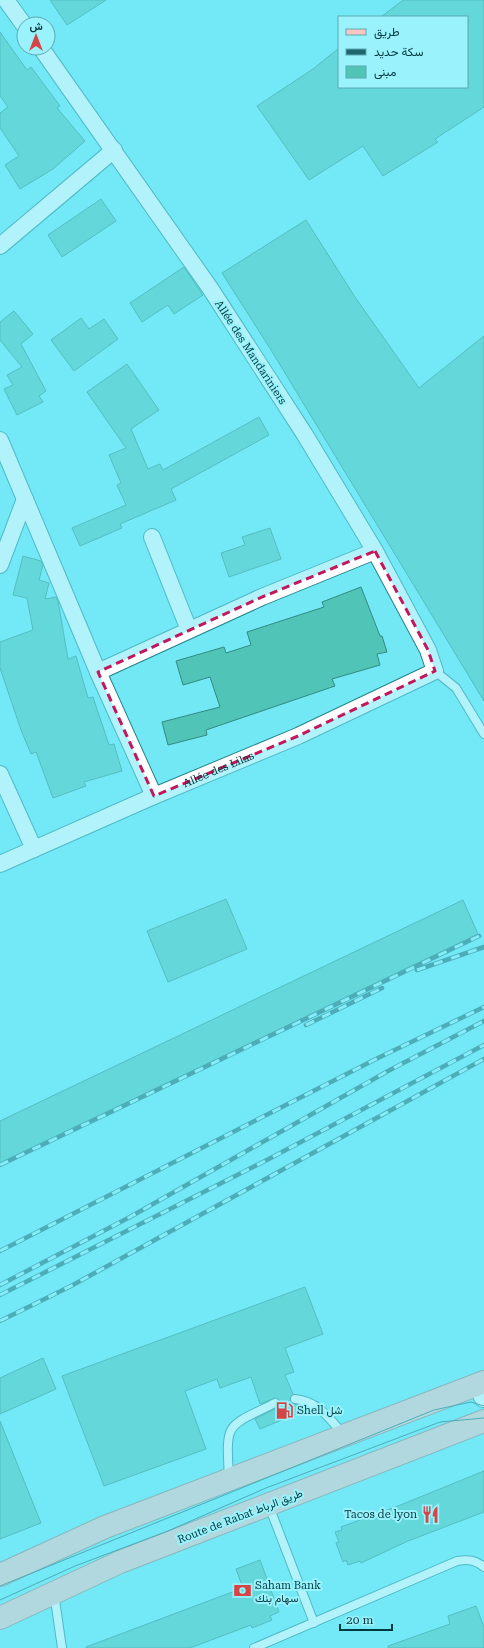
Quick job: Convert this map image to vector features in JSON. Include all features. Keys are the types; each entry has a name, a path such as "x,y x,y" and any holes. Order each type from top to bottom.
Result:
{"main road":[{"path":"0,1575 105,1526 343,1435 482,1388"},
{"name":"Route de Rabat طريق الرباط","path":"0,1618 120,1562 484,1421"}],"street":[{"path":"6,0 18,16"},
{"name":"Allée des Mandariniers","path":"47,56 210,288 305,434 375,551 428,650 435,672"},
{"path":"0,246 114,150"},
{"path":"0,440 98,672 154,796"},
{"path":"0,565 25,499"},
{"path":"152,537 189,630"},
{"path":"98,672 262,597 375,551"},
{"name":"Allée des Lilas","path":"0,864 154,796 298,736 435,672"},
{"path":"0,774 34,849"}],"lane":[{"path":"435,672 456,688 484,734"},
{"path":"295,1399 310,1402 319,1407 343,1435"},
{"path":"229,1478 227,1442 230,1430 238,1421 275,1404"},
{"path":"268,1505 314,1623"},
{"path":"254,1648 457,1561 469,1559 484,1567"},
{"path":"54,1593 62,1648"}],"highlighted area":[{"path":"375,551 428,650 435,671 298,736 154,796 98,672 262,597"}],"building":[{"path":"50,0 106,0 67,25"},
{"path":"403,0 484,0 484,107 435,139 438,142 383,176 363,146 309,180 257,106 313,69 338,49 338,88 468,88 468,16 382,16"},
{"path":"0,32 27,70 31,67 60,106 57,108 85,141 53,169 20,189 5,165 19,156 0,128 0,113 8,107 0,96"},
{"path":"101,199 116,221 62,257 48,235"},
{"path":"306,220 355,297 419,388 484,336 484,701 271,350 222,273"},
{"path":"184,267 203,295 174,314 168,305 142,322 130,303"},
{"path":"14,311 33,334 21,344 46,391 39,396 43,402 17,415 4,389 13,385 7,375 22,367 0,340 0,322"},
{"path":"81,318 89,329 104,319 118,339 74,371 51,340"},
{"path":"127,364 159,410 131,429 148,469 160,464 163,470 259,417 269,435 171,489 176,500 120,524 122,528 80,546 72,528 126,505 117,485 121,483 109,455 126,448 87,392"},
{"path":"270,528 281,559 229,577 221,553 245,545 242,537"},
{"path":"23,556 41,561 43,565 39,580 49,583 45,599 56,597 58,601 68,659 76,656 88,698 93,697 109,745 114,744 122,771 84,782 86,786 53,798 36,752 31,754 21,730 0,668 0,642 33,630 27,598 13,595"},
{"path":"361,587 380,636 382,636 387,652 377,654 380,665 332,679 335,686 206,730 207,735 168,745 162,722 220,707 210,677 183,685 176,661 224,647 226,653 251,645 247,632 324,607 322,602"},
{"path":"226,899 247,949 168,982 147,931"},
{"path":"463,900 478,934 0,1163 0,1121"},
{"path":"305,1287 323,1334 285,1348 294,1372 285,1375 293,1394 290,1400 292,1403 298,1405 301,1412 260,1429 255,1419 277,1408 280,1403 278,1399 275,1398 260,1404 251,1377 220,1388 217,1379 185,1391 206,1449 104,1486 62,1376"},
{"path":"43,1358 56,1389 0,1414 0,1378"},
{"path":"0,1421 41,1523 0,1539"},
{"path":"484,1471 484,1512 408,1541 361,1563 360,1561 348,1565 346,1560 343,1562 336,1543 339,1542 335,1532 342,1530 341,1527 398,1506"},
{"path":"260,1560 279,1612 270,1616 272,1620 252,1628 251,1625 190,1648 86,1648 243,1588 236,1569"},
{"path":"476,1606 484,1627 484,1648 388,1648 388,1646 450,1624 448,1616"}],"tram line":[{"path":"0,1586 434,1410 471,1402 484,1406"},
{"path":"0,1600 75,1566 168,1531 266,1488 440,1422 484,1418"}],"railway":[{"path":"0,1165 479,936"},
{"path":"417,970 484,947"},
{"path":"306,1025 382,988"},
{"path":"0,1251 378,1058 484,1007"},
{"path":"0,1285 130,1217 388,1071 484,1021"},
{"path":"0,1295 265,1161 484,1045"},
{"path":"0,1321 71,1286 484,1059"}],"place":[{"name":"Shell شل","path":"284,1410"},
{"name":"Tacos de lyon","path":"430,1514"},
{"name":"Saham Bank سهام بنك","path":"242,1591"}]}
